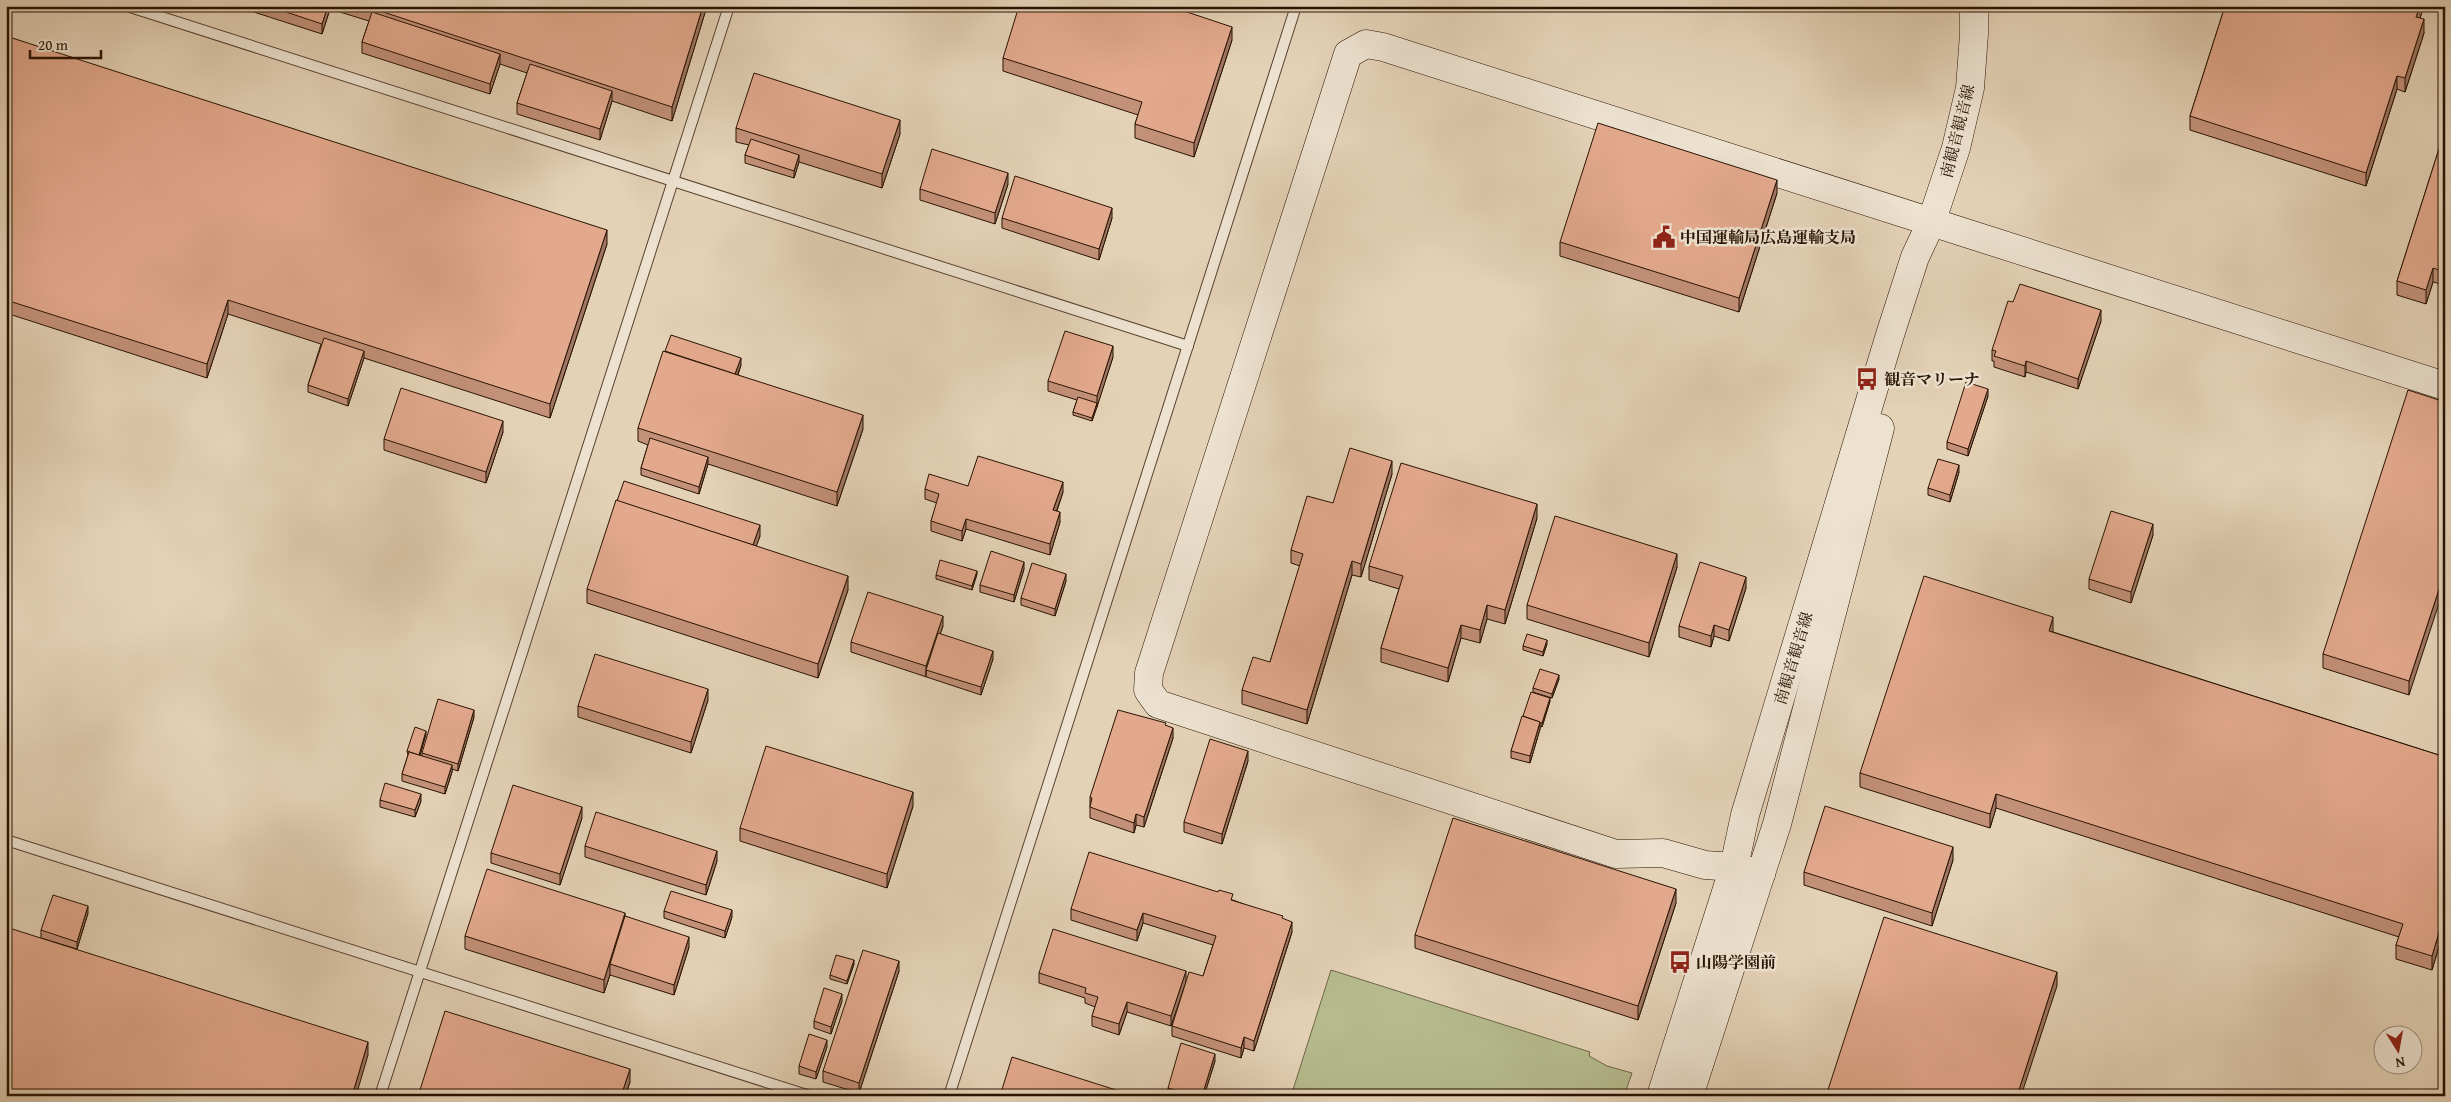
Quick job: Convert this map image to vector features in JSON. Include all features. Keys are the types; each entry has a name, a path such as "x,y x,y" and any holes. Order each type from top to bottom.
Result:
{"street":[{"name":"南観音観音線","path":"1661,1096 1734,867 1745,815 1888,338 1915,257 1931,223 1956,148 1970,88 1974,6"},
{"path":"1761,874 1734,867 1705,865 1663,853 1616,854 1158,704 1148,690 1149,673 1344,59 1352,50 1366,44 1383,48 2445,386"},
{"name":"南観音観音線","path":"1689,1096 1777,824 1902,345 1928,260 1931,223"}],"lane":[{"path":"127,6 1188,346"},
{"path":"380,1096 729,6"},
{"path":"949,1096 1296,6"},
{"path":"6,840 810,1096"}],"green space":[{"path":"1331,970 1590,1052 1589,1056 1607,1066 1632,1073 1624,1096 1291,1096"}],"building":[{"path":"268,6 328,6 322,24"},
{"path":"365,6 703,6 672,107"},
{"path":"1019,6 1169,6 1232,27 1194,143 1135,124 1142,102 1003,58"},
{"path":"2225,6 2420,6 2416,17 2424,19 2405,78 2397,76 2366,173 2190,116"},
{"path":"372,12 500,54 490,84 362,42"},
{"path":"6,36 607,230 550,404 228,300 207,364 6,300 6,238 9,230 6,229"},
{"path":"530,64 612,91 600,129 517,103"},
{"path":"754,73 900,120 882,174 736,128"},
{"path":"1598,123 1777,180 1739,298 1560,242"},
{"path":"2445,130 2445,272 2433,268 2426,290 2397,281"},
{"path":"751,139 799,155 794,171 745,155"},
{"path":"932,149 1008,173 995,213 920,189"},
{"path":"1015,176 1112,208 1099,249 1002,218"},
{"path":"2020,284 2101,310 2078,379 2026,361 2025,366 1994,356 1996,351 1992,350 2008,301 2013,302"},
{"path":"1065,331 1113,346 1097,396 1048,381"},
{"path":"671,335 741,358 735,374 665,351"},
{"path":"324,338 364,351 348,399 308,385"},
{"path":"663,351 863,415 837,492 638,428"},
{"path":"1966,382 1988,389 1968,449 1947,442"},
{"path":"401,388 503,421 486,472 384,439"},
{"path":"2408,390 2445,402 2445,571 2409,681 2323,654"},
{"path":"1078,397 1097,403 1092,418 1073,412"},
{"path":"650,438 708,457 699,487 641,468"},
{"path":"1350,448 1392,461 1361,564 1352,561 1307,710 1242,690 1253,657 1270,662 1303,554 1291,550 1307,496 1333,503"},
{"path":"978,456 1063,482 1053,510 1060,512 1050,544 966,519 962,531 931,521 939,494 925,489 929,474 968,486"},
{"path":"1938,459 1959,465 1950,495 1928,488"},
{"path":"1401,463 1537,504 1505,610 1487,605 1480,630 1461,625 1448,668 1381,648 1403,576 1369,566"},
{"path":"624,481 760,525 753,545 617,501"},
{"path":"616,500 848,576 818,664 587,589"},
{"path":"2111,511 2153,524 2131,592 2089,579"},
{"path":"1555,516 1677,554 1649,643 1527,605"},
{"path":"991,551 1024,562 1014,595 980,585"},
{"path":"940,560 977,571 972,586 936,575"},
{"path":"1700,562 1746,577 1729,630 1714,625 1711,636 1679,626"},
{"path":"1032,563 1066,574 1055,609 1021,598"},
{"path":"1924,576 2053,617 2049,631 2445,757 2445,931 2440,929 2432,956 2396,945 2403,924 1996,794 1990,814 1860,773"},
{"path":"868,592 943,616 926,666 851,642"},
{"path":"938,633 993,651 981,687 926,670"},
{"path":"1527,634 1547,640 1543,652 1523,646"},
{"path":"595,654 708,689 691,742 578,706"},
{"path":"1540,669 1559,675 1552,694 1533,688"},
{"path":"1531,692 1550,698 1542,723 1523,716"},
{"path":"438,699 474,710 458,764 422,753"},
{"path":"1118,710 1166,723 1165,725 1173,728 1144,817 1136,814 1134,823 1090,807 1092,798 1090,797"},
{"path":"1522,716 1540,722 1530,756 1511,751"},
{"path":"415,727 426,731 419,755 407,751"},
{"path":"1210,739 1248,751 1222,834 1184,822"},
{"path":"766,746 913,792 887,874 740,828"},
{"path":"409,752 452,765 445,787 402,774"},
{"path":"385,783 421,794 415,810 380,800"},
{"path":"513,785 582,807 560,874 491,853"},
{"path":"1825,806 1953,847 1932,913 1804,872"},
{"path":"596,812 717,851 706,885 585,846"},
{"path":"1453,818 1676,889 1638,1006 1415,935"},
{"path":"1089,852 1218,892 1219,890 1233,894 1231,900 1283,916 1282,918 1292,922 1254,1041 1244,1037 1241,1048 1172,1026 1189,972 1203,976 1216,936 1143,913 1137,930 1071,909"},
{"path":"487,869 625,913 604,980 465,936"},
{"path":"671,891 732,910 725,931 664,911"},
{"path":"53,895 88,906 77,942 41,930"},
{"path":"625,916 689,937 674,985 610,964"},
{"path":"1884,917 2057,972 2017,1096 1826,1096"},
{"path":"6,927 368,1042 352,1096 6,1096"},
{"path":"1053,929 1186,971 1171,1016 1127,1002 1119,1024 1092,1016 1098,997 1085,993 1086,988 1039,973"},
{"path":"863,950 899,961 859,1083 823,1071"},
{"path":"836,955 854,960 847,981 830,975"},
{"path":"824,988 842,994 831,1027 814,1021"},
{"path":"445,1011 630,1069 623,1090 642,1096 428,1096 419,1093"},
{"path":"809,1034 827,1040 816,1072 799,1066"},
{"path":"1181,1043 1215,1054 1202,1096 1192,1096 1168,1088"},
{"path":"1012,1057 1135,1096 1000,1096"}],"place":[{"name":"中国運輸局広島運輸支局","path":"1664,237"},
{"name":"観音マリーナ","path":"1867,379"},
{"name":"山陽学園前","path":"1680,962"}]}
